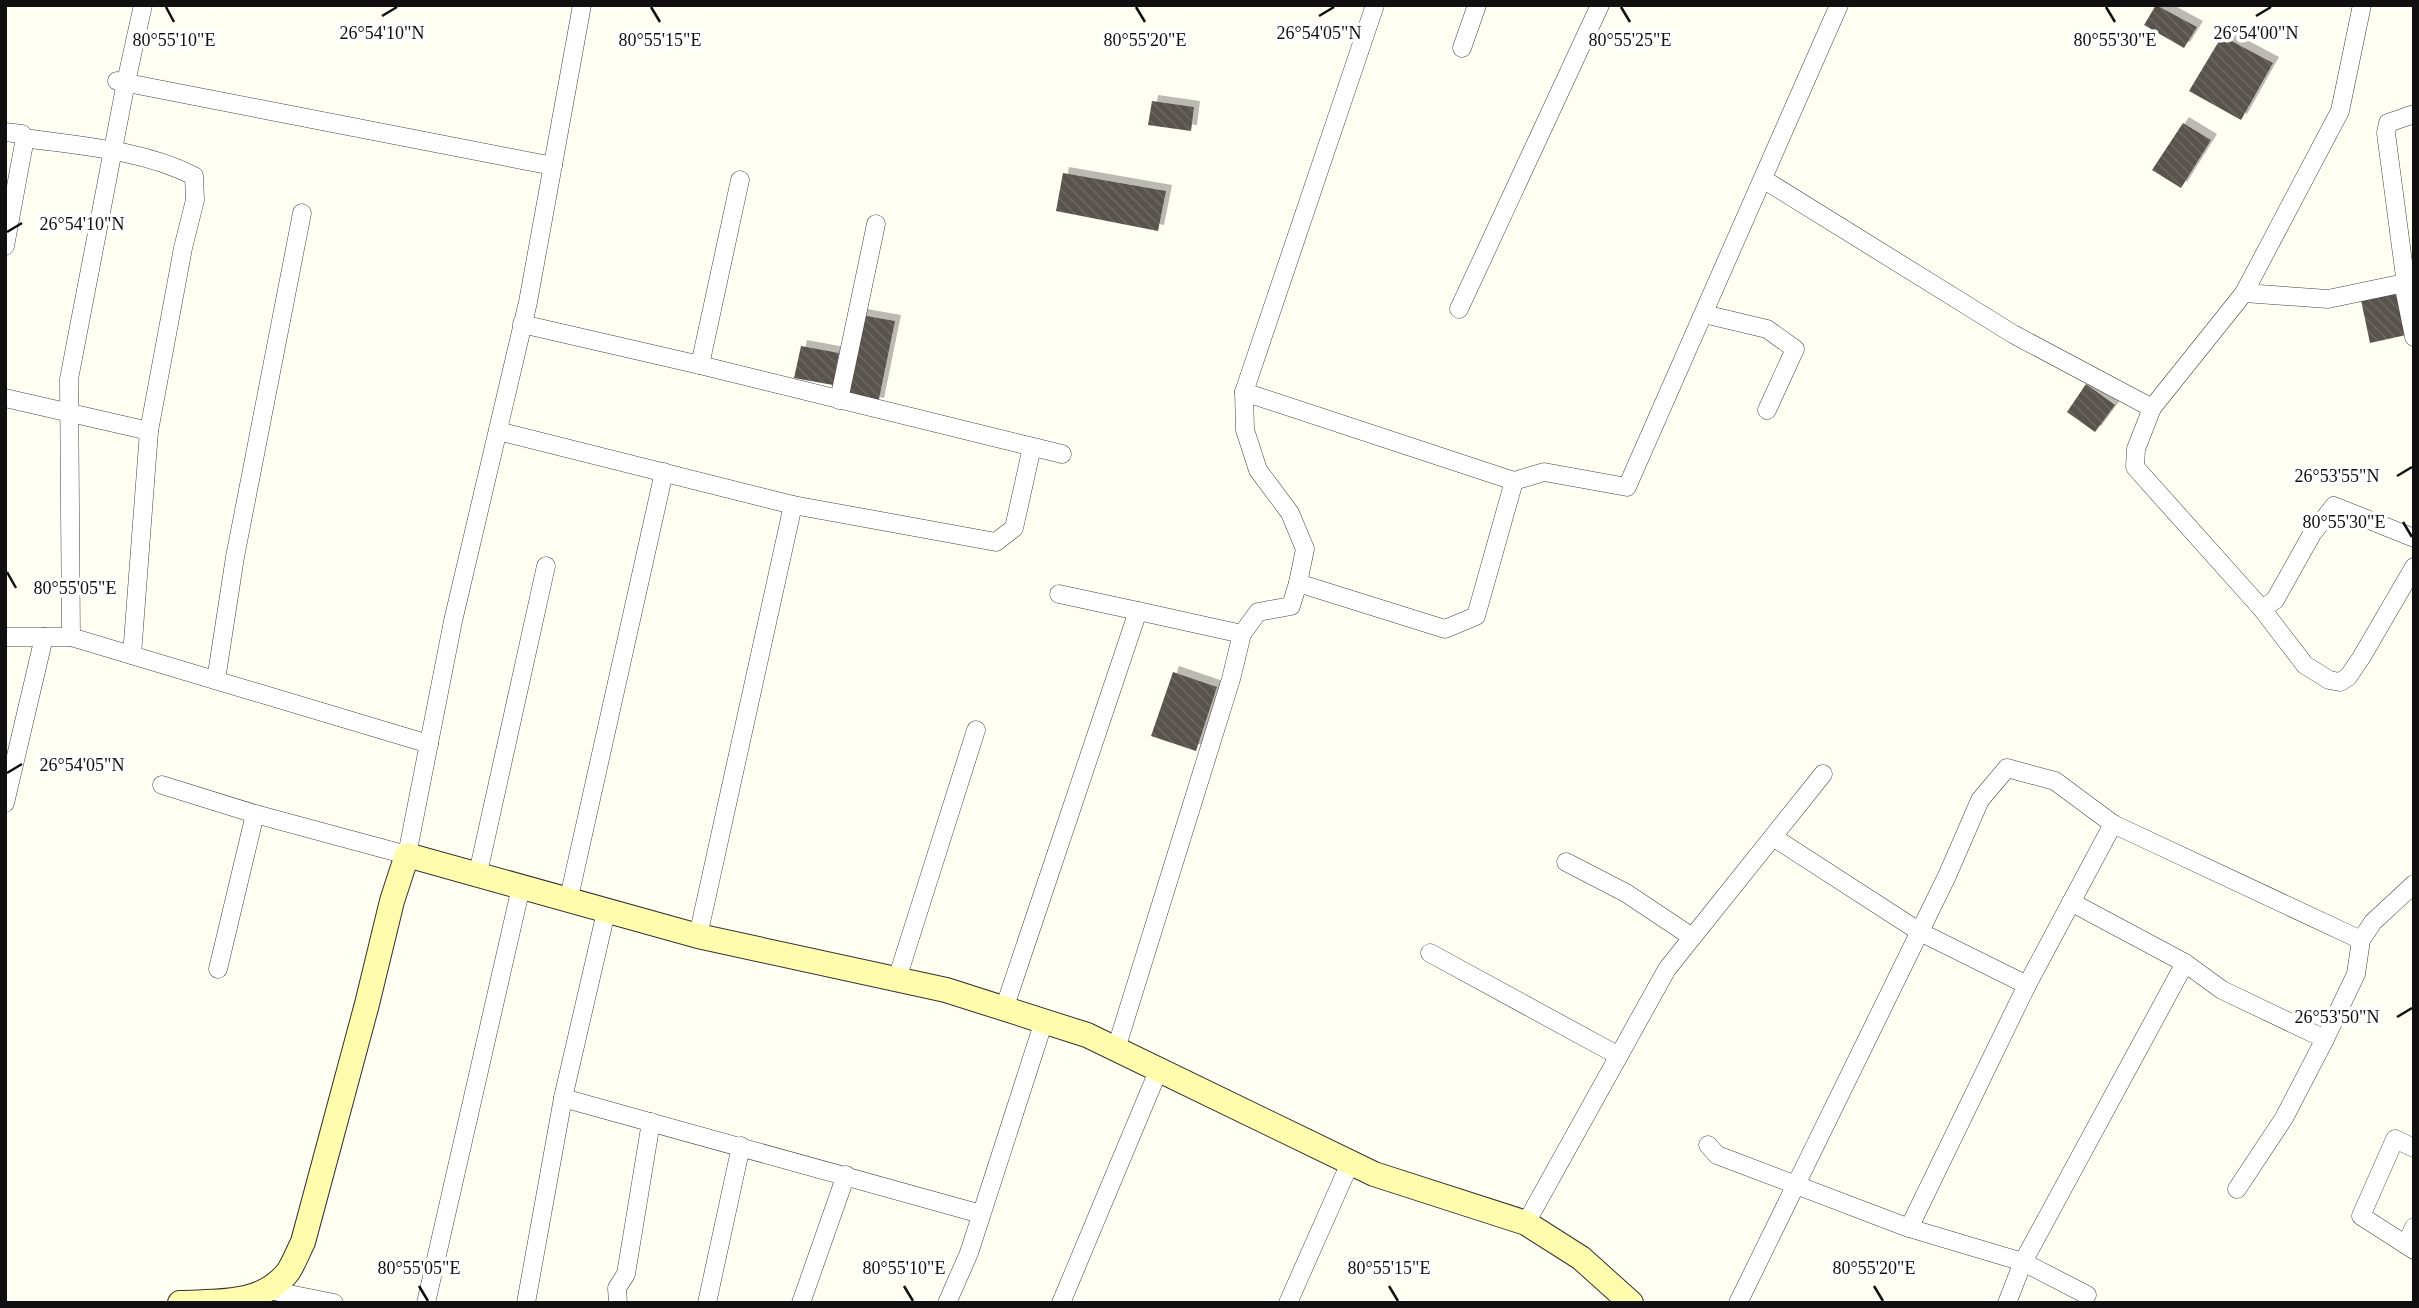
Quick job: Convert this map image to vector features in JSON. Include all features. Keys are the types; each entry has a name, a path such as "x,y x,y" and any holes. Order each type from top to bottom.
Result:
{"street":[{"path":"71,637 69,379 113,151 120,81 143,5"},
{"path":"180,1303 240,1301 269,1290 288,1271 303,1242 368,1004 392,901 407,855 453,621 522,324 582,5"},
{"path":"1116,1049 1231,679 1242,634 1258,612 1291,606 1298,583 1305,549 1290,513 1258,470 1245,430 1244,392 1374,5"},
{"path":"1462,48 1477,5"},
{"path":"1459,309 1600,5"},
{"path":"1244,392 1514,481 1544,472 1627,487 1839,5"},
{"path":"2362,5 2340,111 2244,293 2152,408 2136,449 2134,467 2262,609 2305,664 2319,675 2340,682 2348,677 2414,567"},
{"path":"120,81 553,166"},
{"path":"2414,114 2388,123 2386,133 2405,277 2409,282 2414,337"},
{"path":"5,132 22,134 25,138 113,151 176,167 194,176 195,200 183,248 149,431 132,655"},
{"path":"5,246 25,138"},
{"path":"1763,179 2013,334 2152,408"},
{"path":"700,365 740,180"},
{"path":"216,680 234,557 302,213"},
{"path":"839,401 876,224"},
{"path":"2244,293 2328,299 2409,282"},
{"path":"1704,314 1767,329 1796,349 1766,410"},
{"path":"522,324 1062,454"},
{"path":"5,398 149,431"},
{"path":"498,431 793,505 996,542 1014,528 1032,447"},
{"path":"568,902 664,472"},
{"path":"1298,583 1445,629 1476,615 1514,481"},
{"path":"698,936 793,505"},
{"path":"2262,609 2275,600 2312,534 2334,506 2414,538"},
{"path":"478,873 546,566"},
{"path":"1059,594 1242,634"},
{"path":"1004,1009 1138,611"},
{"path":"5,637 71,637 429,744"},
{"path":"5,803 44,637"},
{"path":"897,979 976,730"},
{"path":"1738,1303 1920,932 1980,800 2007,768 2055,781 2113,824 2361,940"},
{"path":"1526,1223 1667,969 1823,774"},
{"path":"162,785 256,814 478,873 568,902 698,936 946,990 1087,1035 1374,1174 1526,1223 1581,1258 1630,1303"},
{"path":"218,969 256,814"},
{"path":"1909,1228 2027,985 2113,824"},
{"path":"1773,836 1920,932 2027,985"},
{"path":"1566,862 1626,893 1692,937"},
{"path":"426,1303 521,887"},
{"path":"2237,1189 2284,1118 2325,1039 2356,974 2361,940 2373,922 2412,888"},
{"path":"2071,902 2185,964 2222,990 2325,1039"},
{"path":"526,1303 563,1098 606,912"},
{"path":"1430,954 1619,1056"},
{"path":"2007,1303 2023,1262 2185,964"},
{"path":"947,1303 969,1253 1044,1021"},
{"path":"1061,1303 1158,1069"},
{"path":"563,1098 981,1214"},
{"path":"618,1303 617,1288 626,1274 651,1122"},
{"path":"2414,1148 2395,1139 2361,1216 2410,1248 2414,1227"},
{"path":"1708,1145 1717,1155 1795,1186 1909,1228 2023,1262 2087,1295"},
{"path":"708,1303 741,1146"},
{"path":"1288,1303 1350,1163"},
{"path":"801,1303 846,1175"},
{"path":"269,1290 334,1303"}],"building":[{"path":"2156,5 2197,27 2184,48 2144,25"},
{"path":"2222,36 2273,63 2241,120 2189,91"},
{"path":"1152,101 1194,107 1191,131 1148,125"},
{"path":"2183,123 2211,140 2181,188 2152,170"},
{"path":"1063,173 1166,191 1158,231 1056,211"},
{"path":"2397,292 2406,335 2370,343 2361,300"},
{"path":"861,315 895,321 878,404 845,397"},
{"path":"801,346 839,353 833,385 794,378"},
{"path":"2086,384 2115,405 2095,432 2067,412"},
{"path":"1173,672 1217,687 1196,751 1151,736"}]}
